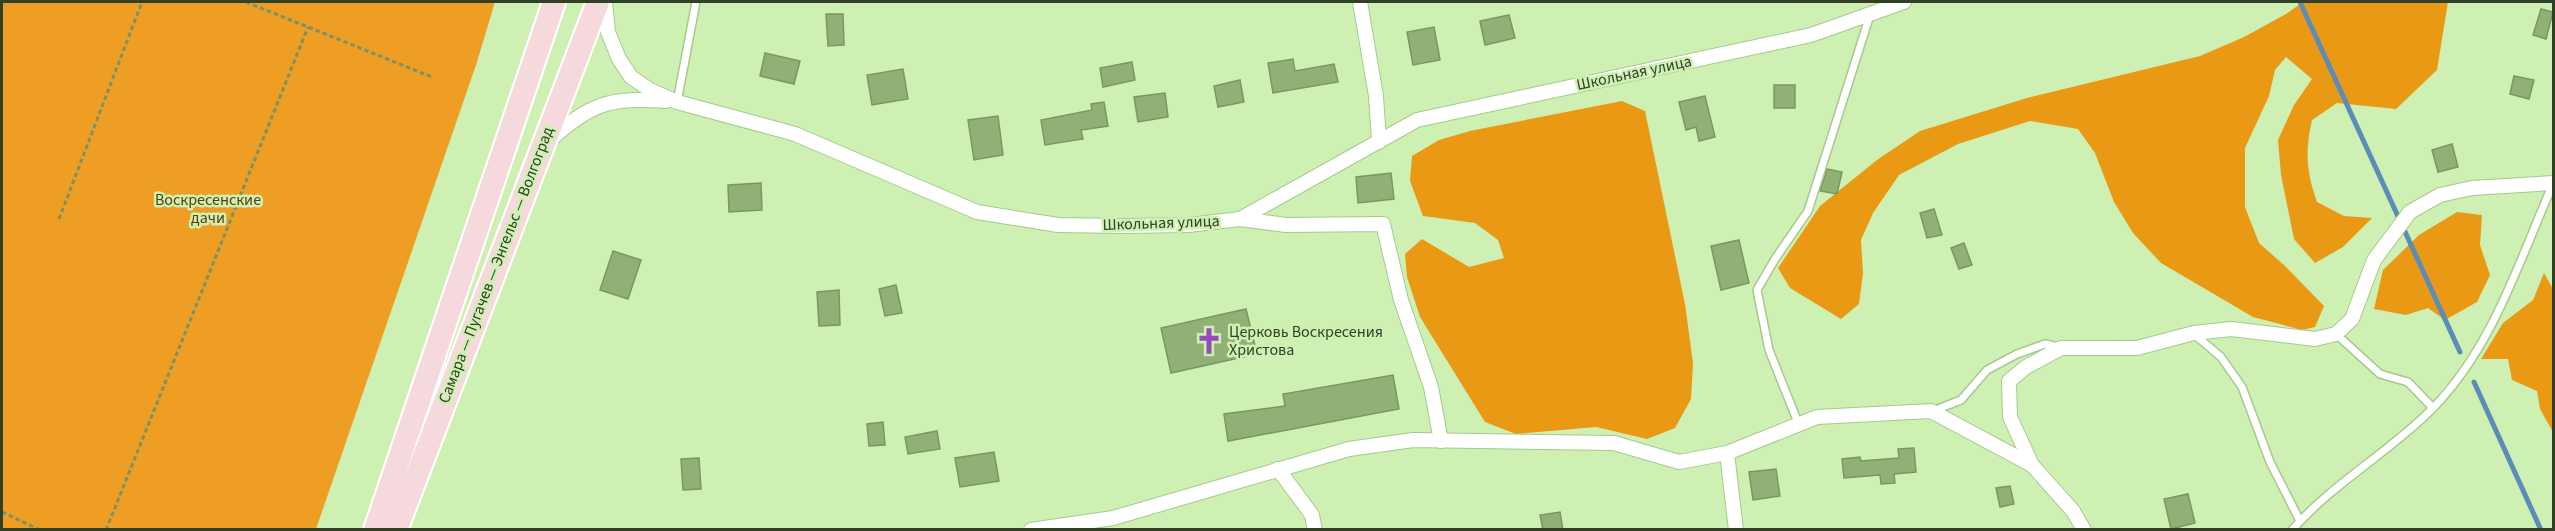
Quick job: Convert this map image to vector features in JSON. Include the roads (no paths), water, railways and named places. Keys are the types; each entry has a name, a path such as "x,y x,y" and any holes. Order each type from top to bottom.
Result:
{"main road":[{"name":"Самара — Пугачев — Энгельс — Волгоград","path":"375,530 554,2"},
{"name":"Самара — Пугачев — Энгельс — Волгоград","path":"396,530 598,2"}],"street":[{"name":"Школьная улица","path":"605,2 608,32 619,59 632,77 650,90 677,102 795,135 976,212 1058,225 1189,225 1240,219 1417,120 1812,35 1904,2"},
{"path":"1360,2 1376,96 1379,142"},
{"path":"542,147 573,119 595,106 614,101 638,99 677,102"},
{"path":"2084,530 2073,511 2031,465 2010,417 2009,381 2026,367 2061,348 2137,348 2193,333 2231,329 2315,339 2336,334 2352,319 2374,260 2409,212 2440,195 2472,188 2553,184"},
{"path":"1240,219 1286,225 1383,224 1401,300 1431,387 1441,441"},
{"path":"1030,530 1113,518 1349,449 1413,440 1614,443 1679,462 1727,453 1817,417 1931,411 2031,465"},
{"path":"1727,453 1736,530"},
{"path":"1278,469 1312,514 1315,530"}],"lane":[{"path":"677,102 696,2"},
{"path":"1799,425 1769,350 1757,290 1775,258 1808,211 1871,14"},
{"path":"2292,530 2433,408 2463,372 2491,327 2553,184"},
{"path":"2193,333 2220,357 2242,387 2270,462 2300,521"},
{"path":"2336,334 2380,374 2408,382 2433,408"},
{"path":"1931,411 1960,400 1987,370 2017,354 2045,344 2061,348"}],"waterway":[{"path":"2300,2 2460,352"},
{"path":"2474,382 2541,530"}],"place":[{"name":"Церковь Воскресения Христова","path":"1209,341"}],"park label":[{"name":"Воскресенские дачи","path":"208,209"}]}
